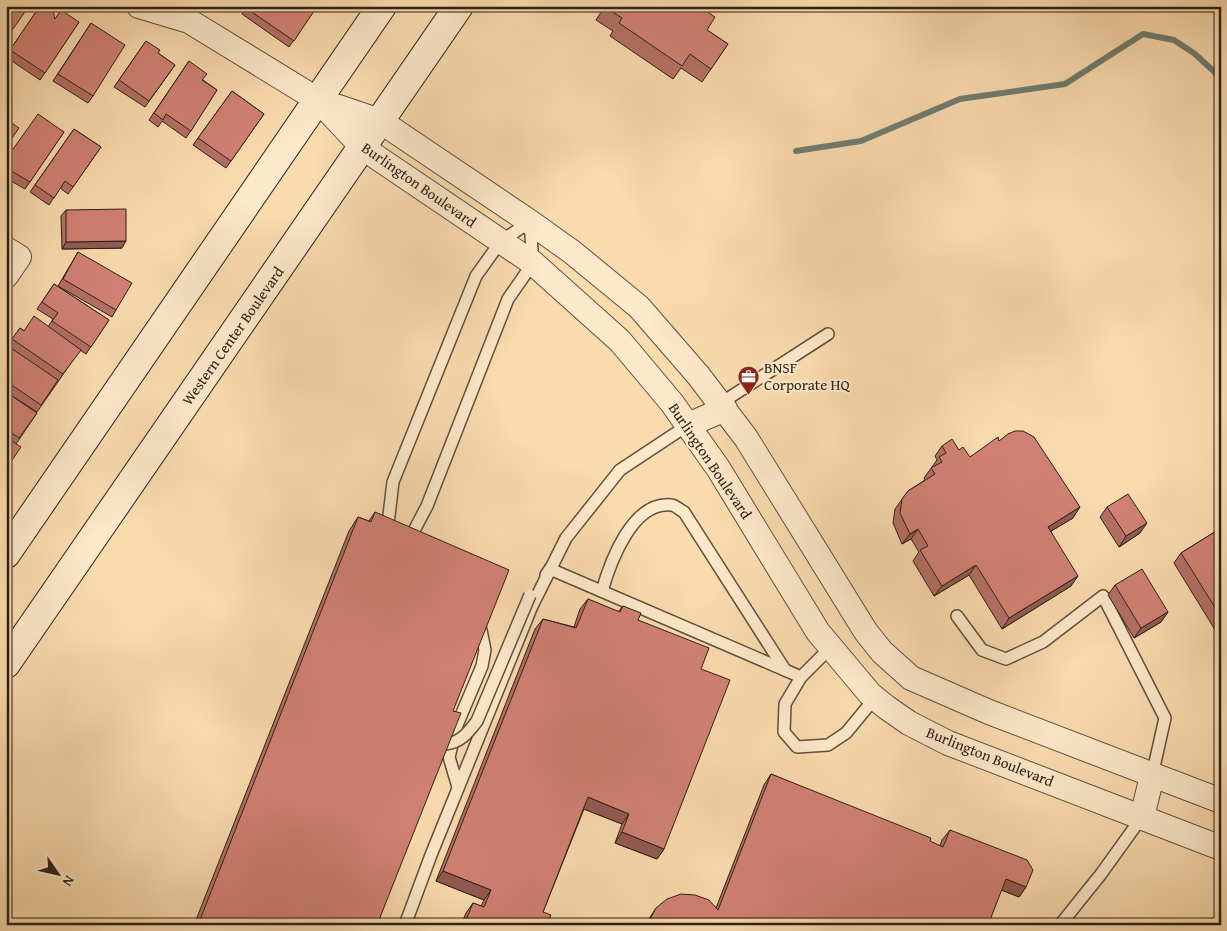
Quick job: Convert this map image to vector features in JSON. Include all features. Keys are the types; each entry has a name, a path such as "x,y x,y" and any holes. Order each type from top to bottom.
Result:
{"main road":[{"path":"6,554 382,6"},
{"name":"Western Center Boulevard","path":"6,664 459,6"}],"street":[{"path":"139,6 192,14 318,100"},
{"name":"Burlington Boulevard","path":"318,100 380,121 572,252 639,307 723,406 802,526 866,632 882,652 915,680 989,712 1221,801"},
{"name":"Burlington Boulevard","path":"318,100 363,148 533,263 620,342 672,403 718,468 818,632 875,698 909,723 948,743 1142,816 1221,848"},
{"path":"688,425 723,406"},
{"path":"857,679 882,652"},
{"path":"1142,816 1152,776"}],"lane":[{"path":"387,535 393,482 476,276 501,241 530,222 533,263 508,299 426,506 408,544"},
{"path":"723,406 828,334"},
{"path":"405,925 458,787 532,606 566,538 620,470 688,425"},
{"path":"602,591 615,553 629,530 646,512 659,506 672,505 684,512 785,670"},
{"path":"550,570 801,677"},
{"path":"440,743 455,744 477,722 530,595 550,570"},
{"path":"957,616 982,650 1006,659 1043,642 1102,596 1165,718 1152,776"},
{"path":"458,787 449,758 457,725 482,666 485,650 481,630 463,624"},
{"path":"831,647 801,677 785,704 784,732 797,747 828,745 846,733 875,698"},
{"path":"1060,925 1101,874 1142,816"}],"building":[{"path":"6,6 29,6 6,39"},
{"path":"40,6 53,11 55,19 61,10 79,22 45,73 10,50"},
{"path":"247,6 307,6 314,11 294,41 246,8"},
{"path":"699,6 715,17 707,30 728,44 711,69 690,54 682,66 619,23 622,18 605,7"},
{"path":"91,23 125,45 93,96 58,74"},
{"path":"146,41 160,50 158,53 175,65 149,101 119,80"},
{"path":"189,61 207,74 202,80 217,90 191,131 166,114 163,120 154,113"},
{"path":"232,91 264,114 231,161 198,138"},
{"path":"38,114 64,132 30,182 6,168 6,159"},
{"path":"6,119 19,128 6,147"},
{"path":"74,129 101,147 73,187 65,181 54,198 35,185"},
{"path":"126,209 126,241 66,242 66,210"},
{"path":"78,252 132,283 116,310 63,279"},
{"path":"54,284 109,320 91,347 52,321 58,313 42,302"},
{"path":"34,316 81,350 63,374 12,339 20,328 24,331"},
{"path":"8,346 58,380 41,405 6,381 6,349"},
{"path":"6,392 37,413 19,438 6,429"},
{"path":"1015,431 1023,431 1034,437 1080,507 1048,527 1078,576 1009,618 976,565 942,586 920,550 928,546 918,529 910,534 900,513 902,499 908,491 935,474 931,468 942,462 939,457 946,453 942,446 952,439 959,450 963,447 970,457 998,437 999,441"},
{"path":"6,437 21,447 6,469"},
{"path":"1128,494 1147,523 1126,536 1107,507"},
{"path":"375,512 509,570 453,711 461,713 377,925 198,925 358,517 371,522"},
{"path":"1221,528 1221,617 1181,553"},
{"path":"1142,569 1168,612 1141,628 1115,585"},
{"path":"588,599 620,612 623,606 641,613 638,620 709,648 701,669 730,680 664,849 622,832 629,814 588,797 543,912 551,915 547,925 464,925 473,903 484,907 491,890 443,871 543,619 576,628"},
{"path":"771,774 931,838 930,841 943,847 950,830 1027,860 1033,870 1026,887 1006,879 988,925 982,922 981,925 648,925 656,908 667,899 681,894 695,895 709,900 718,910"}],"waterway":[{"path":"796,151 861,141 960,99 1065,84 1143,34 1174,40 1195,54 1221,78"}],"place":[{"name":"BNSF Corporate HQ","path":"748,396"}]}
